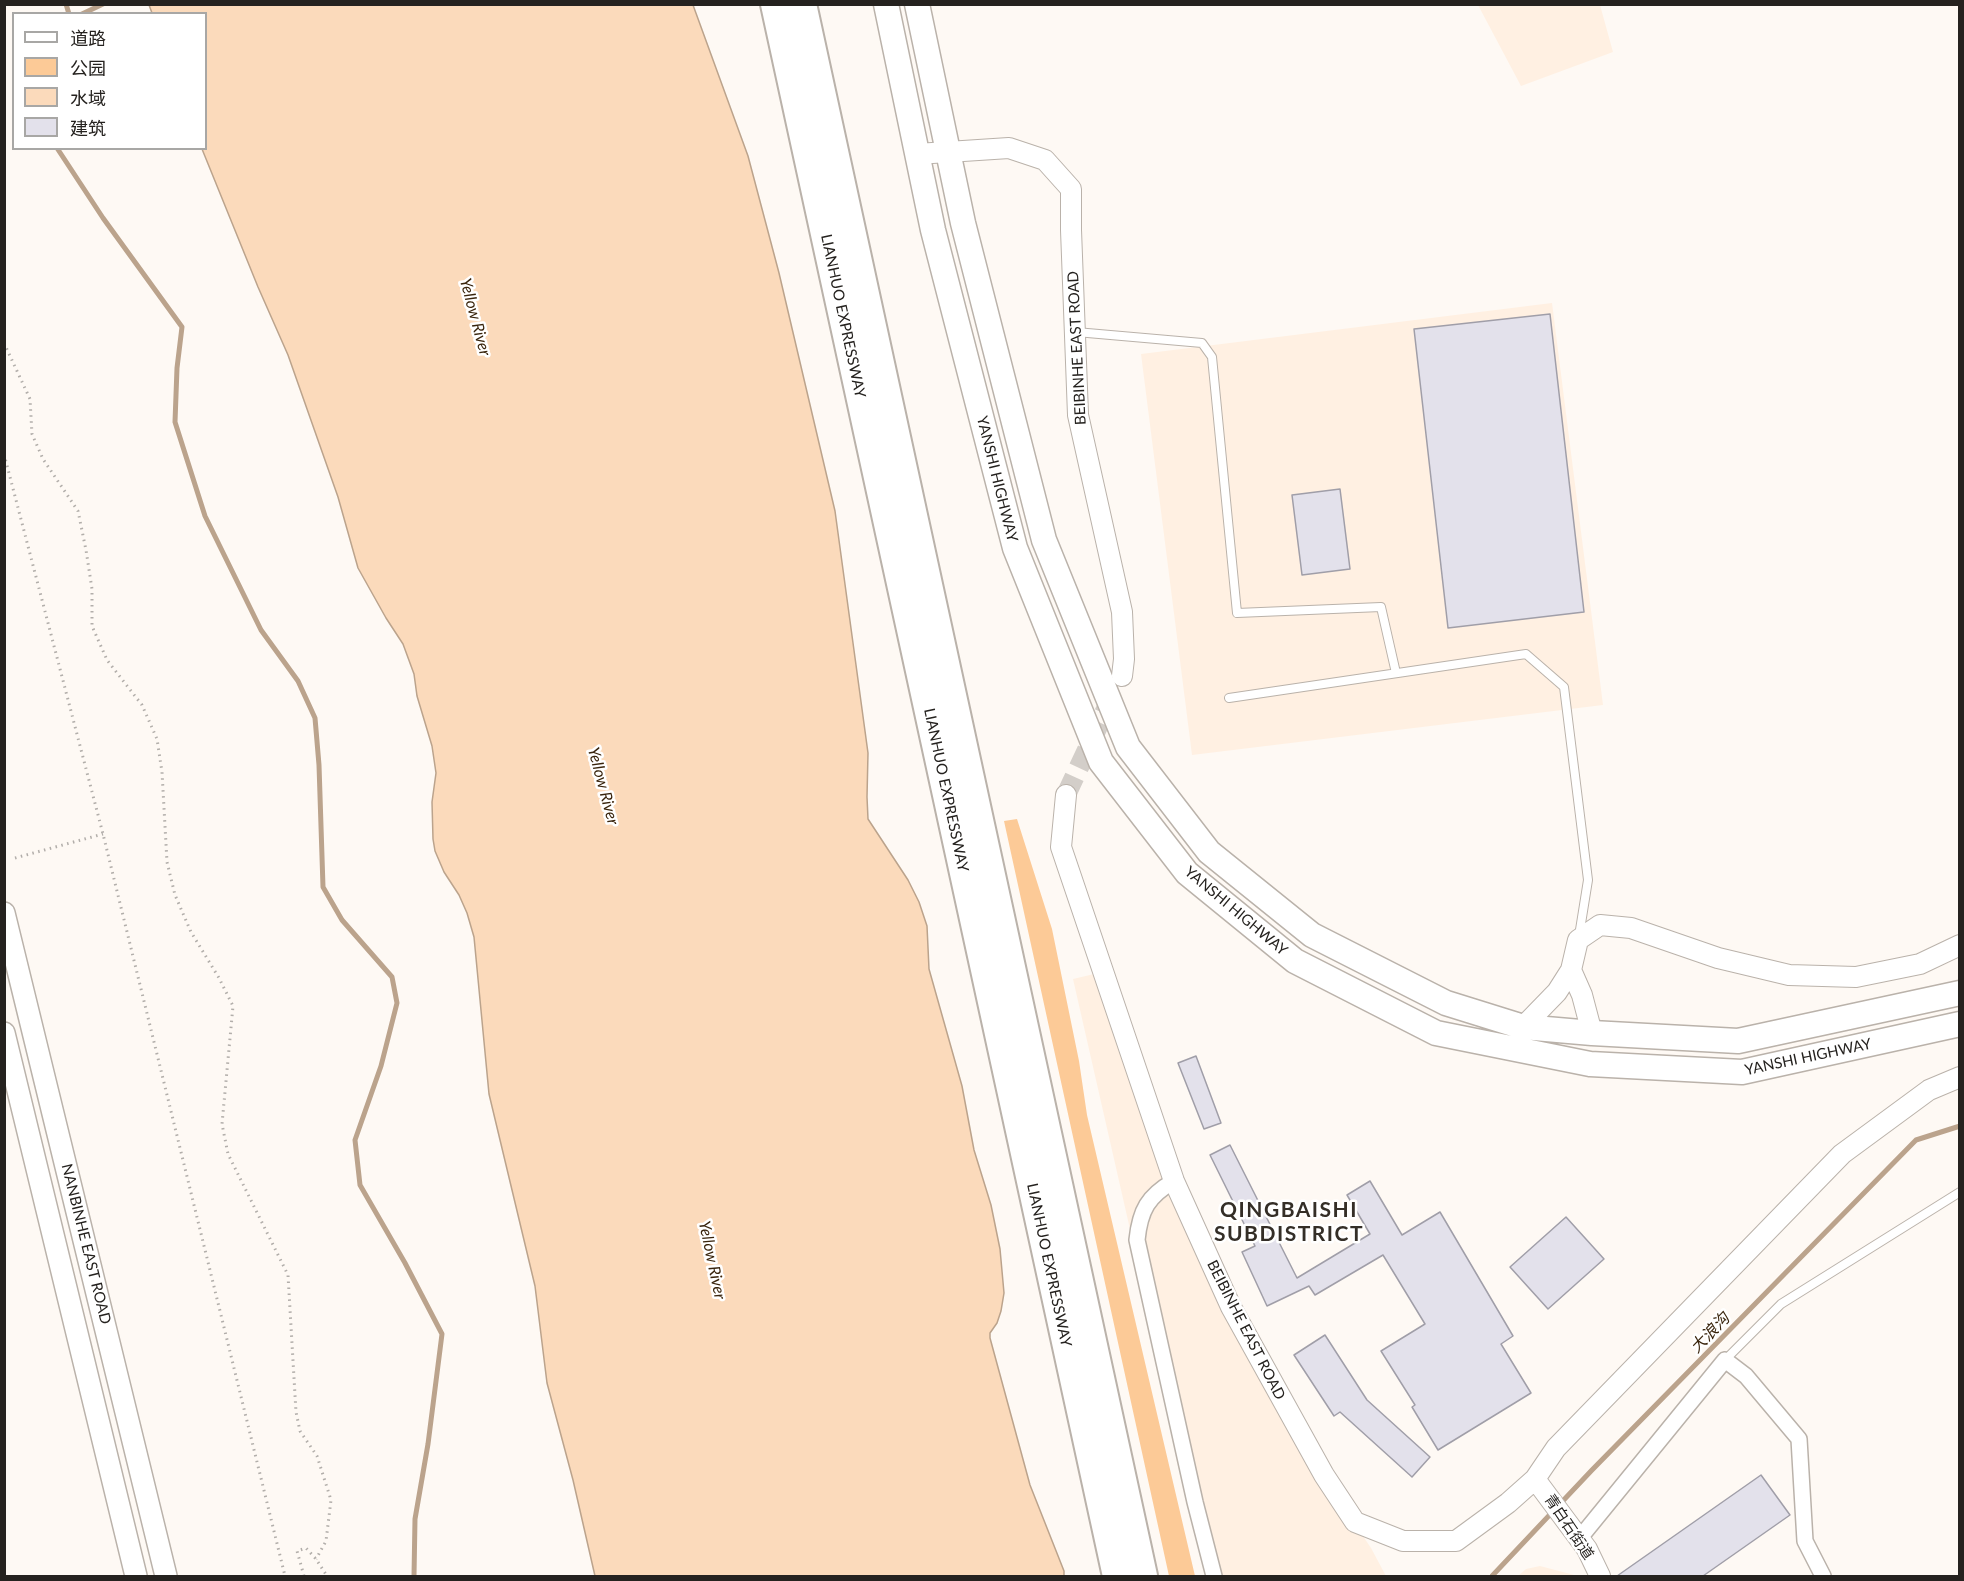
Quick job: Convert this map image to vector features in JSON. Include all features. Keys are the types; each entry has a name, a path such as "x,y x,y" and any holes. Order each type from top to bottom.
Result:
{"highway":[{"name":"LIANHUO EXPRESSWAY","path":"775,4 1117,1576"},
{"name":"LIANHUO EXPRESSWAY","path":"802,4 1143,1576"}],"main road":[{"path":"886,4 917,154"},
{"path":"917,4 948,151"},
{"name":"YANSHI HIGHWAY","path":"948,151 963,223 1044,540 1128,747 1209,852 1312,935 1446,1003 1523,1027 1738,1041 1959,993"},
{"name":"YANSHI HIGHWAY","path":"917,154 933,230 1015,548 1101,762 1187,873 1295,961 1436,1033 1590,1064 1742,1072 1950,1026"},
{"name":"NANBINHE EAST ROAD","path":"4,913 166,1576"},
{"name":"NANBINHE EAST ROAD","path":"4,1033 136,1576"}],"street":[{"name":"BEIBINHE EAST ROAD","path":"917,154 1009,148 1046,160 1071,189 1078,415 1122,612 1124,658 1122,676"},
{"name":"BEIBINHE EAST ROAD","path":"1066,795 1061,847 1174,1181 1231,1307 1324,1475 1355,1522 1403,1541 1456,1541 1508,1503 1540,1486"},
{"path":"1523,1027 1557,992 1571,970 1578,940 1600,925 1631,928 1718,958 1789,975 1856,977 1920,964 1959,945"},
{"path":"1571,970 1582,995 1592,1033"},
{"path":"1540,1486 1556,1448 1842,1154 1929,1090 1959,1077"},
{"path":"1174,1181 1158,1190 1146,1204 1139,1222 1137,1240 1195,1502 1214,1576"},
{"path":"1575,1533 1725,1360 1746,1376 1799,1439 1805,1541 1823,1576"},
{"name":"青白石街道","path":"1540,1486 1587,1549 1600,1576"}],"lane":[{"path":"1075,331 1202,344 1212,357 1237,613 1382,607 1396,674"},
{"path":"1229,698 1526,654 1564,687 1588,880 1578,940"},
{"path":"1725,1360 1781,1304 1959,1192"}],"path":[{"path":"4,343 30,399 32,434 43,459 78,511 90,579 92,626 107,660 142,705 158,739 167,862 175,895 191,933 219,978 233,1006 222,1124 228,1154 288,1275 296,1412 300,1431 316,1456 331,1500 326,1542 316,1559"},
{"path":"4,454 103,834 285,1576"},
{"path":"15,858 103,834"},
{"path":"304,1576 297,1551 306,1548 327,1576"}],"shaded area":[{"path":"1478,5 1600,5 1613,52 1521,86"},
{"path":"1552,303 1603,705 1192,755 1141,354"},
{"path":"1111,970 1192,1223 1297,1438 1371,1548 1386,1576 1209,1576 1073,979"},
{"path":"1540,1566 1578,1576 1518,1576 1526,1569"}],"green space":[{"path":"1017,819 1052,929 1079,1061 1087,1115 1195,1576 1169,1576 1004,821"}],"water":[{"name":"Yellow River","path":"149,5 693,5 748,156 779,273 835,511 868,753 868,819 908,880 927,926 929,969 962,1086 974,1150 991,1205 1000,1249 1004,1293 1001,1311 990,1333 990,1338 1030,1485 1064,1576 595,1576 573,1480 547,1383 535,1286 489,1094 474,937 459,895 444,872 435,851 432,802 436,773 432,746 417,696 414,674 403,644 358,568 338,497 288,355 202,150 207,150 207,12 152,12"}],"building":[{"path":"1550,314 1584,612 1448,628 1414,329"},
{"path":"1340,489 1350,569 1302,575 1292,495"},
{"path":"1196,1056 1221,1123 1204,1129 1178,1063"},
{"path":"1230,1145 1297,1278 1370,1234 1347,1195 1370,1181 1402,1235 1440,1212 1513,1336 1501,1344 1531,1393 1438,1450 1412,1407 1415,1405 1381,1351 1425,1324 1383,1255 1315,1295 1309,1286 1267,1306 1242,1252 1255,1246 1210,1155"},
{"path":"1566,1217 1604,1259 1548,1309 1510,1267"},
{"path":"1325,1335 1367,1400 1430,1457 1412,1477 1340,1412 1334,1416 1294,1355"},
{"path":"1761,1475 1790,1515 1703,1576 1617,1576"}],"waterway":[{"path":"66,4 68,12"},
{"path":"86,12 103,4"},
{"path":"58,150 103,218 182,327 177,368 175,422 205,516 261,630 298,681 315,718 323,887 342,920 392,977 397,1003 381,1066 355,1140 360,1185 405,1263 442,1334 428,1444 415,1519 414,1576"},
{"name":"大浪沟","path":"1492,1576 1592,1470 1916,1140 1960,1126"}],"tunnel":[{"path":"1066,795 1114,692"}],"district":[{"name":"QINGBAISHI SUBDISTRICT","path":"1289,1222"}]}
